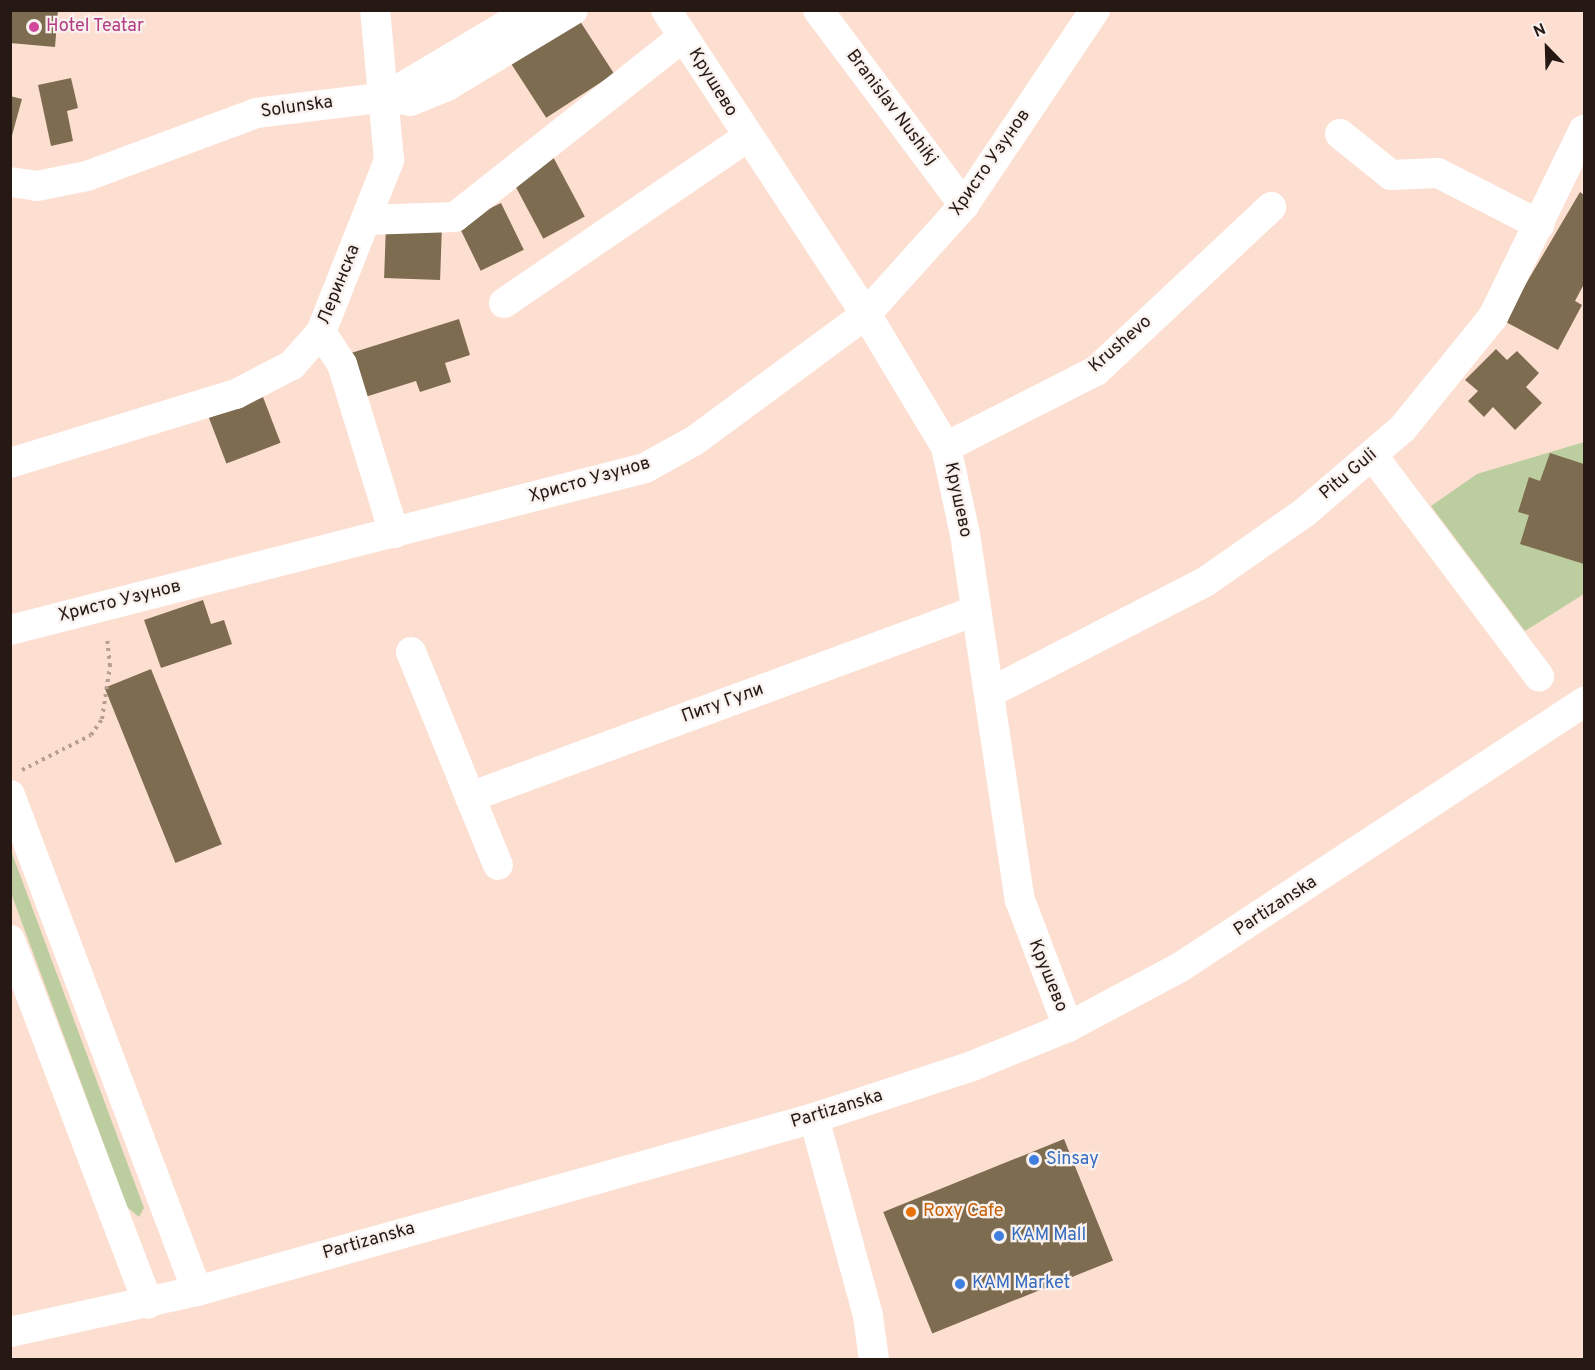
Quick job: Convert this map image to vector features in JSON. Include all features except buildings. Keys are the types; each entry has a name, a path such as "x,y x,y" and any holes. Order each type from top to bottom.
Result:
{"street":[{"name":"Леринска","path":"10,464 236,394 292,365 321,332 389,160 386,97 375,10"},
{"path":"386,97 531,10"},
{"name":"Solunska","path":"10,182 37,186 87,176 256,113 386,97 410,101 447,86 573,10"},
{"name":"Крушево","path":"666,10 747,137 866,314 946,447 989,693 1020,900 1068,1027"},
{"name":"Branislav Nushikj","path":"818,10 964,205"},
{"name":"Христо Узунов","path":"10,630 645,468 694,441 866,314 964,205 1095,10"},
{"name":"Крушево","path":"366,220 455,217 683,37"},
{"name":"Pitu Guli","path":"989,693 1205,582 1373,456 1493,317 1540,225 1584,130"},
{"path":"1340,134 1391,175 1438,172 1540,225"},
{"path":"504,303 747,137"},
{"name":"Krushevo","path":"946,447 1096,371 1271,207"},
{"path":"321,332 342,364 394,533"},
{"path":"1373,456 1539,676"},
{"name":"Питу Гули","path":"470,797 975,611"},
{"path":"411,652 498,865"},
{"name":"Partizanska","path":"10,1332 148,1304 197,1291 814,1118 972,1066 1068,1027 1239,932 1584,702"},
{"path":"10,795 197,1291"},
{"path":"10,940 148,1304"},
{"path":"814,1118 868,1316 874,1359"}],"path":[{"path":"10,774 68,750 92,735 102,719 110,666 103,607"}],"green space":[{"path":"1584,442 1584,594 1525,631 1431,506 1477,474"},
{"path":"10,848 144,1208 139,1217 127,1207 11,893"}],"place":[{"name":"Hotel Teatar","path":"34,27"},
{"name":"Sinsay","path":"1034,1160"},
{"name":"Roxy Cafe","path":"911,1212"},
{"name":"KAM Mall","path":"999,1236"},
{"name":"KAM Market","path":"960,1284"}]}
